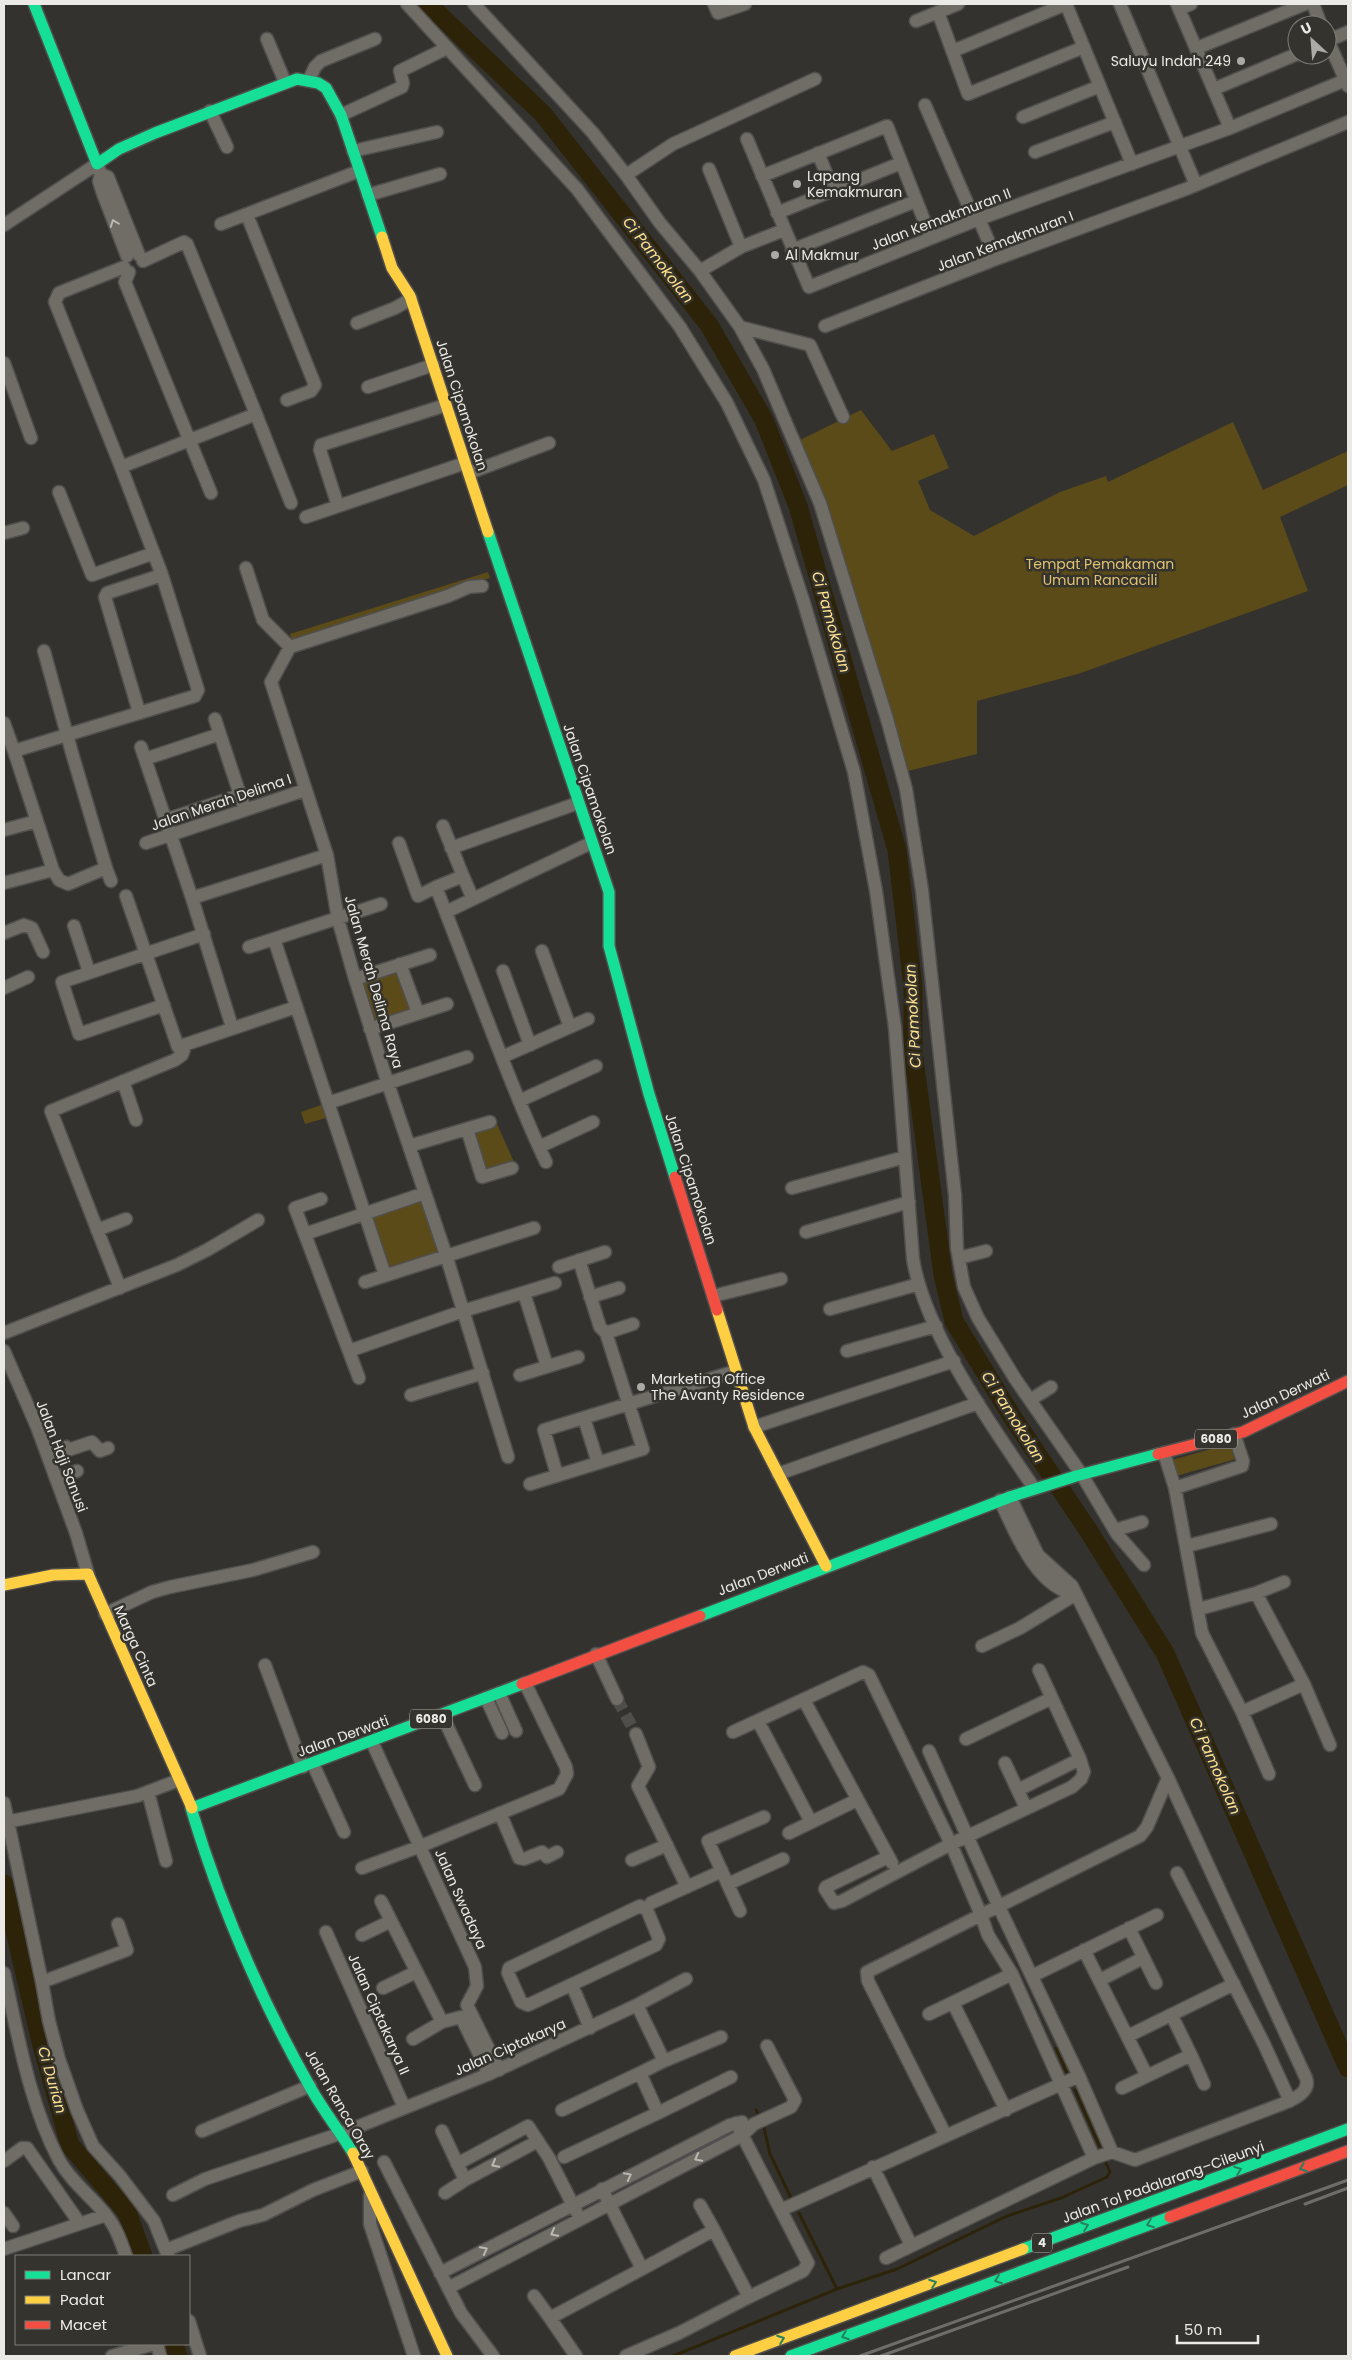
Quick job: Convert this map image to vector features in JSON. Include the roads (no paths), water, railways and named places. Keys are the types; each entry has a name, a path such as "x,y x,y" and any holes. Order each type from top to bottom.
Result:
{"main road":[{"path":"34,4 99,169 119,149 285,82 297,79 309,80"},
{"name":"Jalan Cipamokolan","path":"309,80 326,88 340,115 392,268 411,299 504,579 586,845 609,892 609,946 648,1094 736,1371 754,1427 778,1474 819,1569"},
{"name":"Jalan Derwati","path":"191,1808 372,1742 596,1654 1005,1498 1079,1475 1234,1434 1348,1381"},
{"path":"4,1585 53,1575 88,1574"},
{"name":"Marga Cinta","path":"88,1574 191,1808"},
{"name":"Jalan Ranca Oray","path":"191,1808 225,1909 310,2086 342,2133 362,2171 447,2356"},
{"name":"Jalan Tol Padalarang–Cileunyi","path":"735,2356 1348,2129"},
{"name":"4","path":"791,2356 1348,2151"}],"street":[{"path":"407,4 577,190 680,327 727,403 764,480 804,600 854,772 876,891 894,1018 913,1259 919,1284 936,1326 954,1362 978,1403 1037,1487"},
{"path":"474,4 593,133 660,223 705,269 763,369 820,502 887,719 906,789 922,890 955,1195 958,1258 964,1288 978,1318 1030,1400 1115,1530 1144,1565"},
{"path":"716,9 745,4"},
{"path":"916,20 958,4"},
{"path":"953,51 1066,4 1132,164"},
{"path":"1120,4 1196,184"},
{"path":"1196,48 1305,4"},
{"path":"1183,5 1196,48 1230,128"},
{"path":"938,12 968,94 1084,47"},
{"path":"267,39 285,82"},
{"path":"309,80 315,67 321,61 375,39"},
{"path":"340,115 402,87 404,83 400,71 447,48"},
{"path":"1214,89 1287,58"},
{"path":"1337,61 1347,82"},
{"path":"626,175 673,144 815,79"},
{"name":"Jalan Kemakmuran II","path":"747,138 809,287 977,220 1230,128 1347,82"},
{"path":"1023,117 1100,86"},
{"path":"926,104 996,259"},
{"path":"210,112 227,147"},
{"path":"1035,152 1115,122"},
{"name":"Jalan Kemakmuran I","path":"825,326 1196,184 1348,122"},
{"path":"762,176 887,126 931,238"},
{"path":"353,151 437,132"},
{"path":"818,153 833,190"},
{"path":"777,213 901,163"},
{"path":"4,225 99,169"},
{"path":"99,169 99,181 132,262 125,282 211,493"},
{"path":"709,169 741,247"},
{"path":"222,224 359,171"},
{"path":"368,195 440,174"},
{"path":"792,250 916,201"},
{"path":"247,215 315,385 311,391 287,400"},
{"path":"705,269 741,247 784,230"},
{"path":"14,751 195,696 198,690 154,553 55,302 59,292 184,242 187,244 290,502"},
{"path":"357,323 396,308 411,299"},
{"path":"740,327 810,345 843,418"},
{"path":"368,387 433,365"},
{"path":"4,367 31,438"},
{"path":"338,506 320,450 321,445 446,405"},
{"path":"121,467 256,414"},
{"path":"306,517 549,443"},
{"path":"59,492 92,575 154,553"},
{"path":"4,533 24,528"},
{"path":"246,568 263,620 290,647 504,579"},
{"path":"140,712 105,597 107,593 162,575"},
{"name":"Jalan Merah Delima Raya","path":"290,647 270,682 326,855 338,919 370,1029 446,1255 484,1373 508,1457"},
{"path":"44,651 67,736 111,881"},
{"path":"215,719 245,810"},
{"path":"4,723 53,870 59,880 68,884 106,868"},
{"path":"145,759 220,734"},
{"path":"141,746 204,934 232,1027"},
{"name":"Jalan Merah Delima I","path":"146,843 305,790"},
{"path":"166,820 240,794"},
{"path":"452,848 573,805"},
{"path":"4,830 37,821"},
{"path":"443,826 473,899"},
{"path":"399,843 418,896 463,876"},
{"path":"446,912 586,845"},
{"path":"192,898 326,855"},
{"path":"4,883 53,870"},
{"path":"436,887 519,1101 546,1162"},
{"path":"126,896 178,1047 296,1006"},
{"path":"249,947 382,904"},
{"path":"4,933 24,925 32,928 43,952"},
{"path":"74,926 89,972"},
{"path":"164,1005 80,1034 62,982 204,934"},
{"path":"274,939 385,1275"},
{"path":"542,951 570,1027"},
{"path":"355,979 430,955"},
{"path":"400,964 418,1013"},
{"path":"503,971 530,1045"},
{"path":"4,988 28,977"},
{"path":"370,1029 447,1004"},
{"path":"502,1057 588,1019"},
{"path":"120,1288 51,1111 175,1060 182,1055 186,1044"},
{"path":"328,1104 467,1057"},
{"path":"519,1101 596,1066"},
{"path":"123,1082 136,1120"},
{"path":"409,1146 490,1122"},
{"path":"539,1146 593,1122"},
{"path":"467,1129 482,1178 512,1168"},
{"path":"792,1188 905,1157"},
{"path":"305,1234 425,1193"},
{"path":"320,1198 295,1208 359,1378"},
{"path":"806,1232 909,1202"},
{"path":"97,1230 126,1218"},
{"path":"4,1333 120,1288 208,1250 258,1220"},
{"path":"365,1282 534,1228"},
{"path":"958,1258 986,1251"},
{"path":"559,1267 605,1252"},
{"path":"530,1484 643,1449 606,1333 600,1328 579,1260"},
{"path":"713,1296 781,1279"},
{"path":"349,1351 463,1311 555,1283"},
{"path":"830,1309 919,1284"},
{"path":"590,1297 619,1288"},
{"path":"524,1292 547,1366"},
{"path":"606,1333 633,1324"},
{"path":"847,1351 936,1326"},
{"name":"Jalan Haji Sanusi","path":"4,1351 7,1368 47,1454 88,1574"},
{"path":"520,1375 578,1357"},
{"path":"754,1427 954,1362"},
{"path":"558,1475 544,1430 736,1371"},
{"path":"411,1395 484,1373"},
{"path":"1030,1400 1051,1387"},
{"path":"778,1474 978,1403"},
{"path":"584,1418 598,1463"},
{"path":"1175,1488 1242,1466 1234,1434"},
{"path":"47,1454 66,1448 68,1450 92,1442 100,1451 108,1448"},
{"path":"1164,1453 1175,1488 1202,1633 1242,1712 1268,1774"},
{"path":"56,1480 77,1472"},
{"path":"1005,1498 1023,1546 1038,1570 1063,1592 1076,1594"},
{"path":"1115,1530 1142,1522"},
{"path":"1186,1546 1271,1524"},
{"path":"105,1614 152,1592 253,1570 313,1552"},
{"path":"1199,1609 1256,1593 1284,1582"},
{"path":"1256,1593 1304,1684 1330,1745"},
{"path":"982,1646 1020,1628 1076,1594"},
{"path":"886,2258 1094,2158 1112,2152 1135,2160 1290,2101 1304,2091 1307,2086 1306,2078 1168,1778 1076,1594"},
{"path":"596,1654 617,1699"},
{"path":"265,1665 308,1765 344,1832"},
{"path":"888,1857 826,1887 831,1900 834,1903 842,1901 952,1844 1072,1787 1081,1779 1084,1769 1039,1670"},
{"path":"733,1732 863,1672 868,1674 952,1844 990,1911 1032,1976 1112,2152"},
{"path":"362,1868 421,1846 559,1789 567,1774 562,1758 524,1683"},
{"path":"1242,1712 1304,1684"},
{"path":"499,1693 516,1730"},
{"path":"486,1698 502,1733"},
{"path":"966,1739 1052,1698"},
{"path":"804,1700 896,1872"},
{"path":"442,1714 475,1785"},
{"path":"758,1721 811,1822"},
{"path":"636,1734 649,1767 638,1786 687,1887"},
{"name":"Jalan Swadaya","path":"372,1742 383,1771 421,1846 475,1967 477,1986 467,2005 494,2072"},
{"path":"929,1751 968,1837 990,1911 988,1934 1012,1974 1094,2158"},
{"path":"1018,1790 1080,1759"},
{"path":"1005,1763 1026,1808"},
{"path":"946,2136 868,1981 867,1972 1140,1836 1147,1827 1168,1778"},
{"path":"6,1822 99,1804 148,1792 179,1780"},
{"path":"148,1792 166,1861"},
{"path":"789,1833 857,1800"},
{"path":"4,1803 6,1822 18,1866 49,2021 59,2059 85,2132 93,2146 120,2176 154,2221 167,2253 238,2221 263,2215 313,2190 362,2171"},
{"path":"500,1813 520,1858 524,1859 542,1852 547,1857 557,1852"},
{"path":"740,1911 708,1841 764,1817"},
{"path":"632,1860 667,1844"},
{"path":"728,1884 783,1859"},
{"path":"651,1903 722,1871"},
{"path":"1177,1873 1264,2044 1290,2101"},
{"path":"381,1901 442,2022"},
{"path":"637,1907 643,1907 647,1910 659,1939 656,1945 572,1985 528,2005 520,2001 508,1971 511,1967 637,1907"},
{"path":"1032,1976 1157,1915"},
{"path":"362,1935 391,1920"},
{"path":"42,1982 127,1950 118,1924"},
{"path":"1128,1928 1156,1983"},
{"name":"Jalan Ciptakarya II","path":"326,1932 404,2107"},
{"path":"1084,1950 1147,2076"},
{"path":"1100,1980 1144,1958"},
{"path":"383,1988 416,1972"},
{"path":"4,1973 28,2076 47,2135 73,2181 106,2216 120,2237 126,2255"},
{"path":"929,2014 1012,1974"},
{"name":"Jalan Ciptakarya","path":"173,2195 205,2179 342,2133 494,2072 590,2028 686,1979"},
{"path":"1128,2036 1234,1984"},
{"path":"572,1985 590,2028"},
{"path":"953,2002 1006,2110"},
{"path":"637,2005 664,2061"},
{"path":"1172,2016 1204,2084"},
{"path":"412,2039 442,2022 461,2017 494,2072"},
{"path":"562,2110 664,2061 721,2037"},
{"path":"448,2288 741,2136 754,2124 791,2108 795,2103 767,2046"},
{"path":"1122,2088 1191,2056"},
{"path":"640,2073 658,2113"},
{"path":"781,2210 1079,2076"},
{"path":"564,2157 731,2077"},
{"path":"202,2131 310,2086"},
{"path":"440,2273 602,2189 736,2123 754,2124"},
{"path":"626,2356 679,2333 803,2271 808,2265 736,2123"},
{"path":"457,2164 525,2127 530,2128 580,2219"},
{"path":"442,2131 464,2180"},
{"path":"445,2193 464,2180 538,2141"},
{"path":"4,2162 22,2148 27,2148 76,2218"},
{"path":"384,2162 461,2313 493,2356"},
{"path":"873,2167 910,2245"},
{"path":"602,2189 642,2269"},
{"path":"370,2190 370,2224 414,2356"},
{"path":"700,2205 749,2297"},
{"path":"4,2213 13,2226"},
{"path":"4,2249 106,2216"},
{"path":"550,2318 714,2230"},
{"path":"534,2296 576,2356"},
{"path":"190,2324 200,2356"},
{"path":"112,2356 151,2345"}],"waterway":[{"name":"Ci Pamokolan","path":"428,4 543,114 709,325 764,420 798,506 897,850 913,987 913,1052 943,1275 954,1321 1013,1418 1088,1530 1165,1653 1348,2068"},
{"name":"Ci Durian","path":"4,1884 41,2042 70,2145 127,2212 143,2255"},
{"path":"1056,2048 1067,2073"},
{"path":"1075,2090 1100,2147"},
{"path":"756,2110 759,2117"},
{"path":"764,2128 770,2154 792,2200"},
{"path":"673,2356 837,2289 897,2269 1007,2216 1061,2198 1107,2177 1110,2172 1106,2163"},
{"path":"799,2213 837,2289"},
{"name":"Ci Durian","path":"174,2345 178,2356"}],"tunnel":[{"path":"617,1699 636,1734"}],"railway":[{"path":"860,2356 1348,2180"},
{"path":"1305,2204 1348,2188"},
{"path":"881,2356 1128,2267"}],"place":[{"name":"Saluyu Indah 249","path":"1241,61"},
{"name":"Lapang Kemakmuran","path":"797,184"},
{"name":"Al Makmur","path":"775,255"},
{"name":"Marketing Office The Avanty Residence","path":"641,1387"}],"park label":[{"name":"Tempat Pemakaman Umum Rancacili","path":"1100,572"}]}
